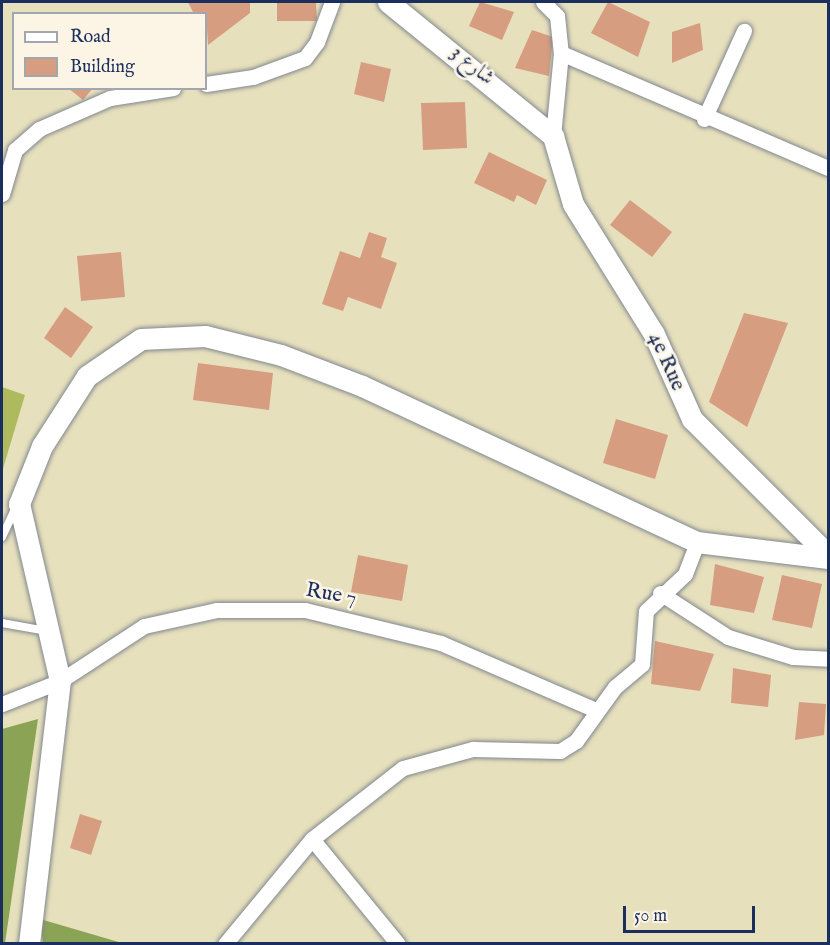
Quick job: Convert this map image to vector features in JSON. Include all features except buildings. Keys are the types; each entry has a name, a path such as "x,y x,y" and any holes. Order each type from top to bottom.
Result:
{"street":[{"path":"207,84 254,77 305,58 317,42 332,2"},
{"name":"شارع 3","path":"388,2 553,136"},
{"path":"543,2 557,16 561,53 553,136"},
{"path":"704,119 744,32"},
{"path":"561,53 704,119 828,168"},
{"path":"2,194 15,150 39,129 110,98 160,90"},
{"name":"4e Rue","path":"553,136 573,204 654,334 692,418 828,557"},
{"path":"30,944 60,681 19,504 42,446 87,376 141,339 205,336 281,355 362,386 697,542 828,557"},
{"path":"225,944 312,839 403,768 473,748 560,751 576,741 596,710 642,664 642,622 660,593 685,574 697,542"},
{"path":"660,593 728,637 793,657 828,659"},
{"name":"Rue 7","path":"2,704 60,681 144,626 188,613 305,610 441,643 596,710"},
{"path":"312,839 398,944"}],"lane":[{"path":"2,537 19,504"},
{"path":"2,623 50,631"}],"green space":[{"path":"2,387 25,395 2,472"},
{"path":"38,719 5,943 2,943 2,729"},
{"path":"40,919 122,943 43,943"}]}
